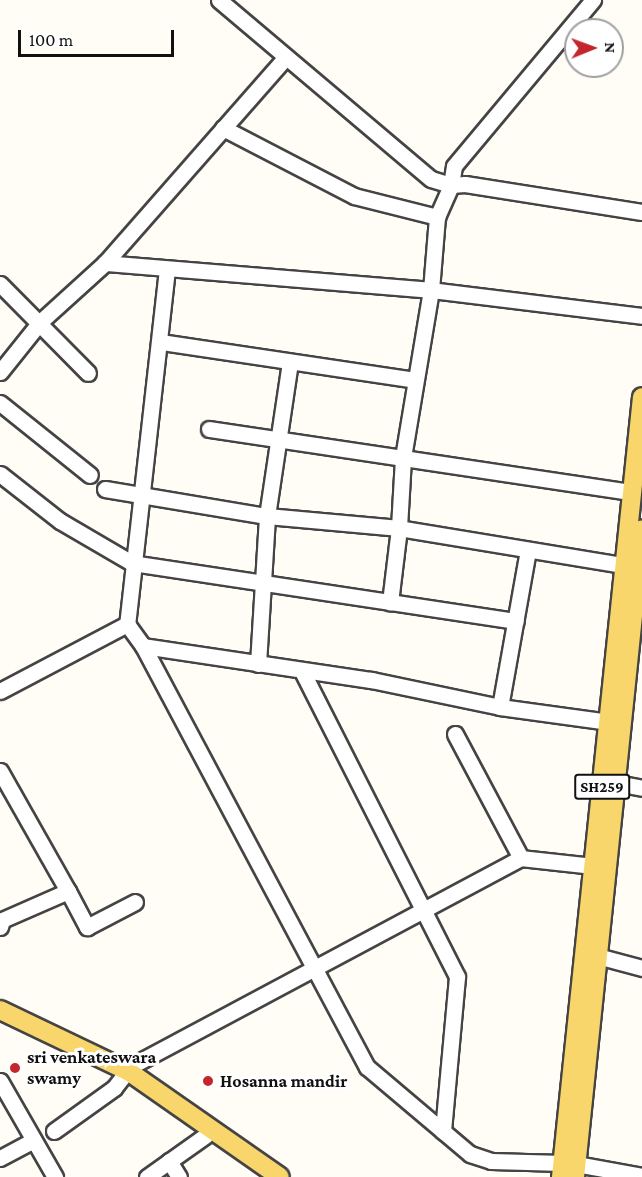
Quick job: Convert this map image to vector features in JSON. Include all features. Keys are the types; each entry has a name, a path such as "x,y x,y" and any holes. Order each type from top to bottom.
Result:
{"main road":[{"name":"SH259","path":"569,1170 617,783 631,566 631,492 642,397"},
{"name":"SH259","path":"569,1170 593,866 609,722 631,566 642,529"},
{"path":"0,1010 125,1075 280,1177"},
{"path":"0,1020 125,1075 263,1177"}],"street":[{"path":"219,0 284,59 431,179 451,185 642,212"},
{"path":"390,602 399,528 403,458 414,380 431,290 437,217 451,185 454,166 593,0"},
{"path":"0,372 40,322 105,263 284,59"},
{"path":"223,128 354,196 437,217"},
{"path":"105,263 431,290 642,316"},
{"path":"167,269 161,342 137,498 127,624 143,646 367,1067 470,1154 491,1161 642,1176"},
{"path":"0,284 88,373"},
{"path":"161,342 414,380"},
{"path":"258,664 266,583 267,516 290,362"},
{"path":"0,403 90,475"},
{"path":"209,429 631,492"},
{"path":"0,474 60,521 132,563 516,621"},
{"path":"105,489 137,498 267,516 399,528 631,566"},
{"path":"500,707 528,550"},
{"path":"0,691 127,624"},
{"path":"143,646 302,671 500,707 609,722"},
{"path":"302,671 457,978 443,1131"},
{"path":"455,734 521,858"},
{"path":"0,771 87,927 135,902"},
{"path":"617,783 642,788"},
{"path":"54,1131 125,1075 315,966 521,858 593,866"},
{"path":"0,927 2,920 68,891"},
{"path":"597,957 642,968"},
{"path":"0,1081 55,1177"},
{"path":"147,1177 206,1135"},
{"path":"0,1158 33,1140"},
{"path":"169,1161 179,1177"}],"place":[{"name":"sri venkateswara swamy","path":"15,1068"},
{"name":"Hosanna mandir","path":"208,1081"}]}
